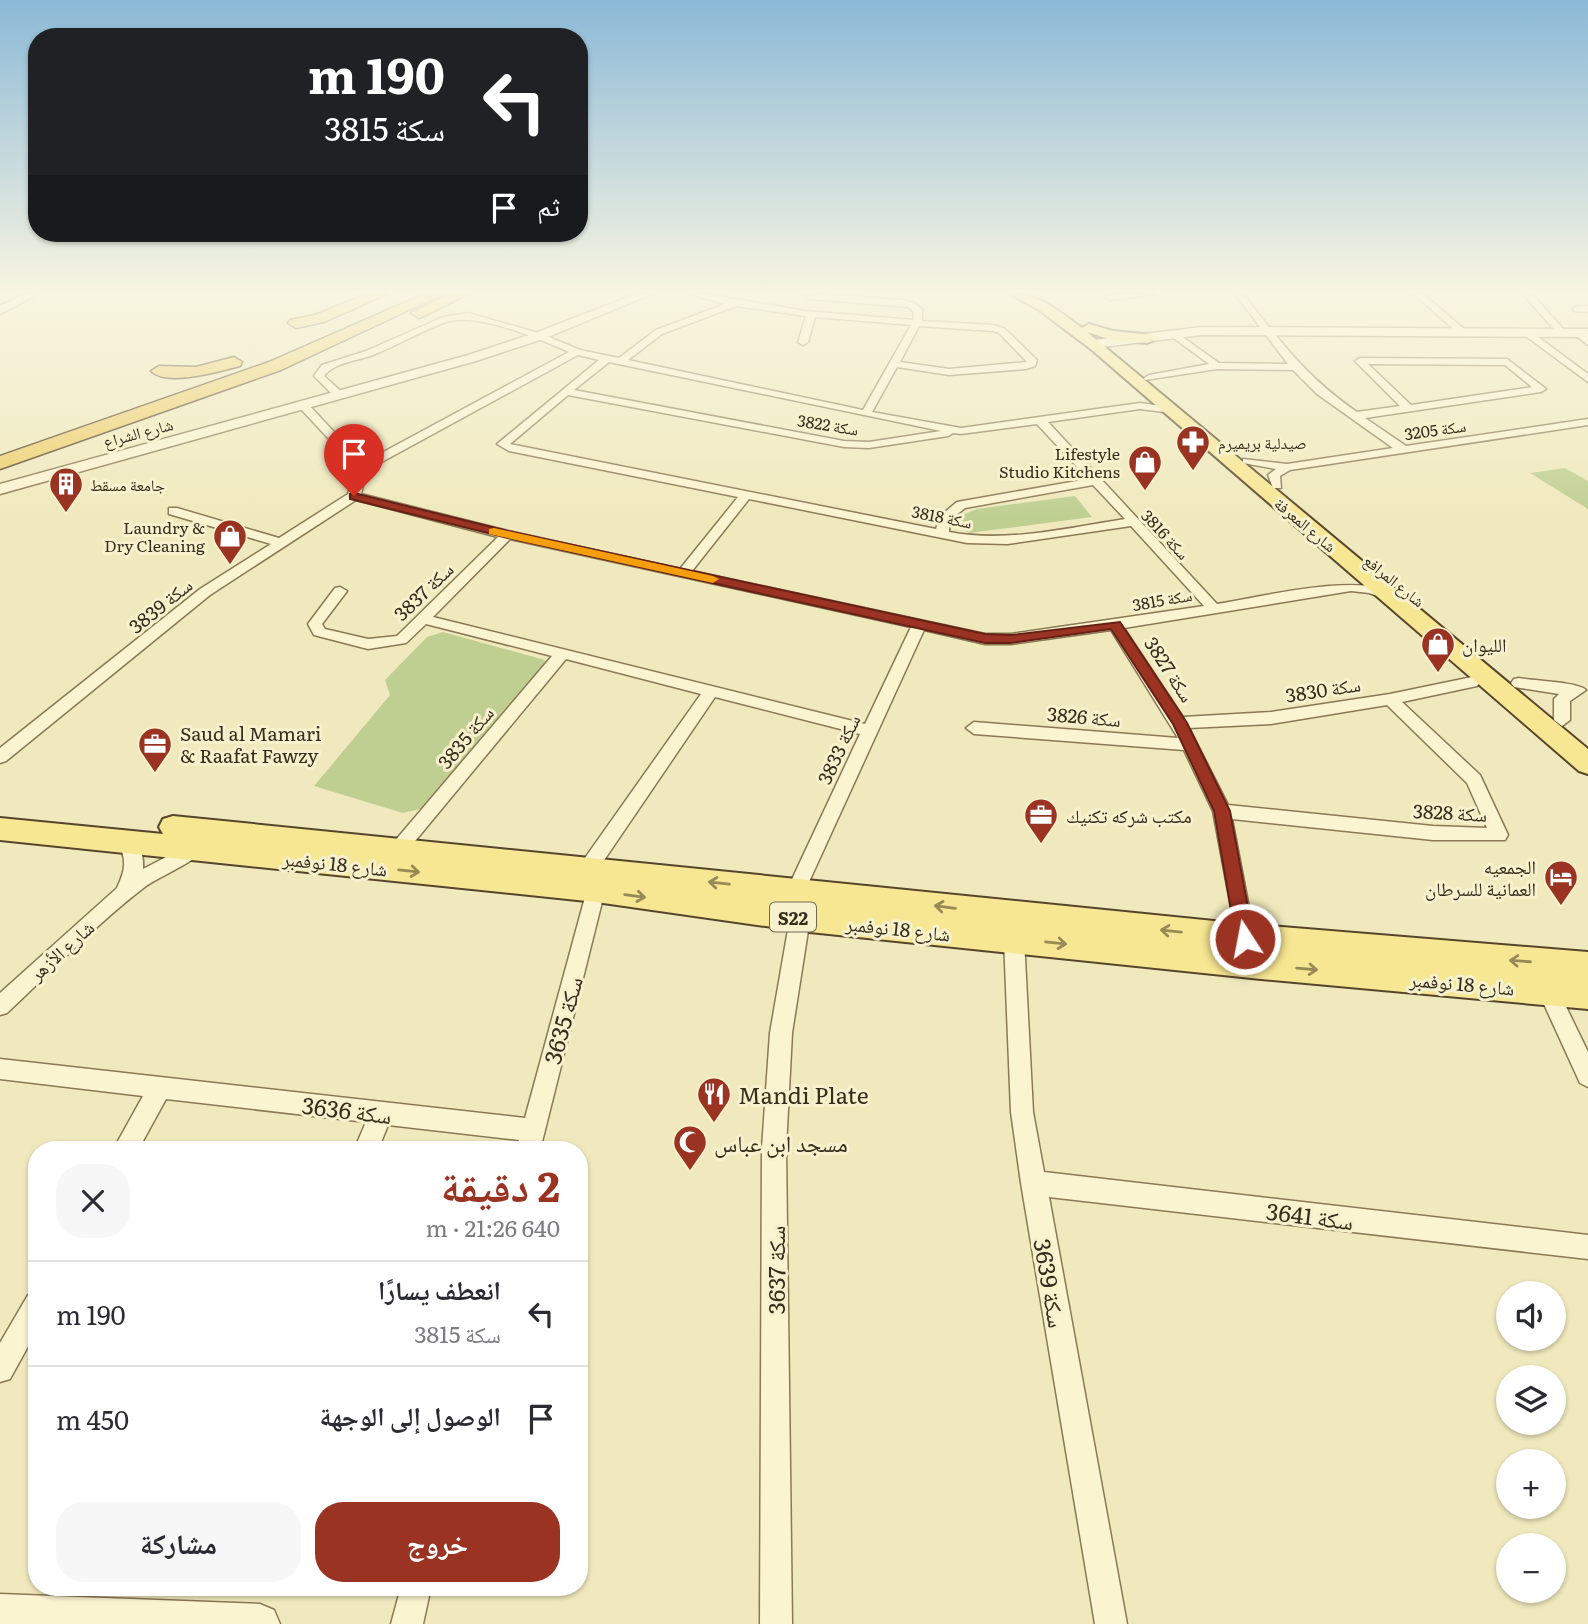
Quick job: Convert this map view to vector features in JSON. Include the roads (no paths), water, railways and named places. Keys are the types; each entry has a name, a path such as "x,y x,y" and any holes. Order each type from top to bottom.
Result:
{"highway":[{"path":"159,371 167,370"},
{"path":"0,447 150,398 223,370"},
{"path":"75,438 263,370"},
{"path":"0,463 244,386 314,370"}],"main road":[{"name":"شارع المعرفة","path":"1127,370 1148,393 1172,410 1588,764"},
{"name":"شارع المرافع","path":"1143,370 1148,393 1247,461 1282,476 1394,578 1588,741"},
{"path":"1397,601 1410,625 1472,682 1588,779"},
{"name":"شارع 18 نوفمبر","path":"0,812 400,846 592,880"},
{"name":"شارع 18 نوفمبر","path":"0,829 196,848 592,880 798,904 1588,966"},
{"name":"شارع 18 نوفمبر","path":"798,904 1014,939 1261,965 1588,994"}],"street":[{"path":"324,370 319,376 339,395"},
{"name":"شارع الشراع","path":"0,489 424,370"},
{"path":"354,496 362,468 544,370"},
{"path":"567,392 593,370"},
{"path":"662,370 866,414 961,431"},
{"path":"866,414 891,370"},
{"path":"942,370 960,372 980,370"},
{"name":"سكة 3822","path":"567,392 844,444 869,445 1040,420 1148,393 1207,370"},
{"path":"1299,370 1321,392 1404,450"},
{"path":"1368,370 1408,408"},
{"path":"1355,416 1541,389 1517,370"},
{"name":"سكة 3818","path":"567,392 504,440 503,444 509,448 967,539 992,541 1133,522"},
{"path":"303,405 362,468"},
{"name":"سكة 3816","path":"1040,420 1213,608"},
{"name":"سكة 3205","path":"1282,476 1404,450 1588,422"},
{"path":"942,533 944,519 961,505 1096,481"},
{"name":"سكة 3815","path":"354,496 508,535 919,625 1000,640 1115,625 1351,587 1371,589 1397,601"},
{"name":"سكة 3839","path":"0,757 205,592 354,496"},
{"path":"684,573 745,496"},
{"path":"173,511 281,543"},
{"name":"سكة 3837","path":"340,591 314,624 319,632 368,644 401,640 508,535"},
{"path":"1351,587 1361,575 1356,566"},
{"path":"424,619 870,731"},
{"name":"سكة 3833","path":"798,904 870,731 919,625"},
{"name":"سكة 3827","path":"1115,625 1180,723 1222,811 1245,939"},
{"name":"سكة 3835","path":"400,846 562,654"},
{"name":"سكة 3830","path":"1180,723 1271,718 1390,699 1472,682"},
{"path":"1519,682 1543,688 1583,689"},
{"path":"1562,720 1562,699 1583,689"},
{"path":"592,880 711,691"},
{"name":"سكة 3828","path":"1222,811 1433,833 1499,835 1474,779 1390,699"},
{"name":"سكة 3826","path":"974,728 1190,746"},
{"name":"شارع الأزهر","path":"122,894 135,864 132,848 126,841"},
{"name":"شارع الأزهر","path":"0,1006 122,894 164,863 196,848"},
{"name":"سكة 3635","path":"531,1140 592,880"},
{"name":"سكة 3637","path":"776,1624 774,1148 781,1033 798,904"},
{"name":"سكة 3639","path":"1014,939 1022,1112 1111,1624"},
{"path":"1548,990 1588,1076"},
{"name":"سكة 3636","path":"0,1069 381,1113 531,1140"},
{"path":"130,1141 160,1087"},
{"path":"370,1141 381,1113"},
{"name":"سكة 3641","path":"1033,1183 1588,1247"},
{"path":"0,1369 28,1320"},
{"path":"407,1624 414,1596"},
{"path":"0,1614 260,1624"}],"place":[{"name":"صيدلية بريميرم","path":"1193,472"},
{"name":"Lifestyle Studio Kitchens","path":"1145,492"},
{"name":"جامعة مسقط","path":"66,514"},
{"name":"Laundry & Dry Cleaning","path":"230,566"},
{"name":"الليوان","path":"1438,674"},
{"name":"Saud al Mamari & Raafat Fawzy","path":"155,774"},
{"name":"مكتب شركه تكنيك","path":"1041,845"},
{"name":"الجمعيه العمانية للسرطان","path":"1561,907"},
{"name":"Mandi Plate","path":"714,1124"},
{"name":"مسجد ابن عباس","path":"690,1172"}]}
